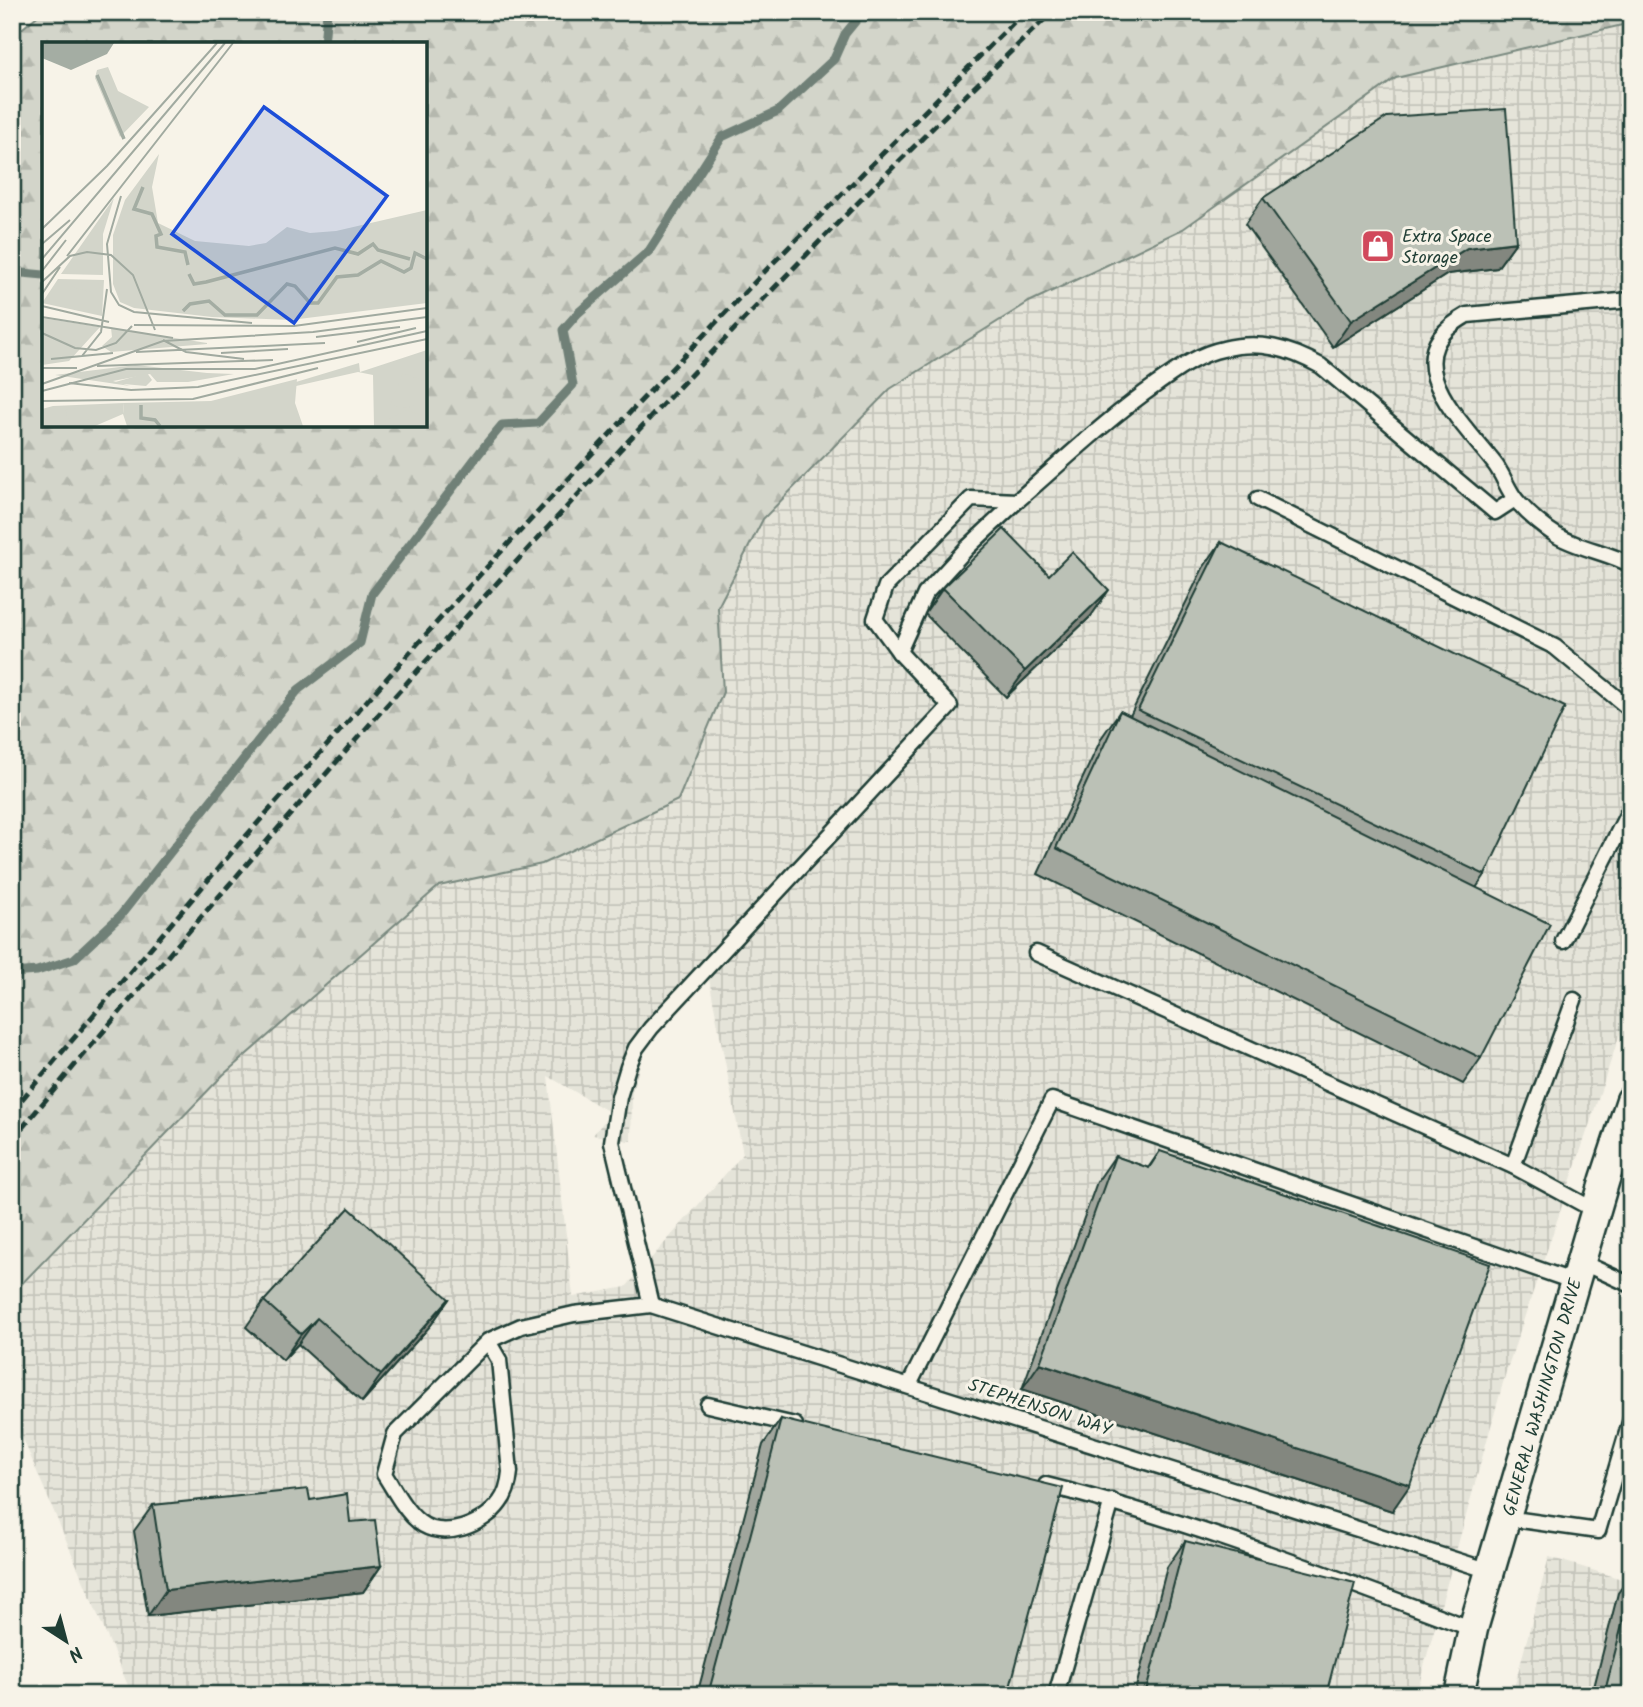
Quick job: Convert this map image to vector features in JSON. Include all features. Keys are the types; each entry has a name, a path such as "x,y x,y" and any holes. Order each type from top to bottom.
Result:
{"street":[{"name":"GENERAL WASHINGTON DRIVE","path":"1459,1695 1473,1629 1631,1100"}],"lane":[{"path":"1631,300 1467,315 1453,323 1436,343 1433,362 1436,383 1450,410 1496,465 1515,499 1558,537 1631,565"},
{"path":"899,652 925,594 967,548 1017,501 1119,410 1176,370 1224,348 1258,345 1297,353 1321,366 1495,512 1515,499"},
{"path":"650,1305 612,1142 619,1097 636,1048 651,1028 950,706 899,652 875,619 886,586 971,499 1017,501"},
{"path":"1258,499 1555,647 1631,710"},
{"path":"1563,941 1631,807"},
{"path":"1036,953 1513,1166 1596,1211"},
{"path":"1513,1166 1574,1000"},
{"path":"909,1385 1052,1100 1578,1272 1631,1285"},
{"name":"STEPHENSON WAY","path":"488,1342 499,1360 509,1482 500,1503 474,1523 458,1529 430,1528 419,1522 410,1512 384,1474 395,1434 488,1342 521,1326 574,1314 650,1305 1490,1571"},
{"path":"708,1405 814,1430"},
{"path":"1506,1518 1598,1531 1631,1419"},
{"path":"1036,1483 1112,1501 1240,1544 1473,1629"},
{"path":"1056,1695 1112,1501"}],"shaded area":[{"path":"1186,12 1631,12 1631,1001 1506,1372 1416,1695 132,1695 12,1413 12,1296 223,1075 315,995","holes":["707,969 743,1154 626,1287 573,1297 548,1076 611,1113 593,1135 631,1141 632,1092 646,1044"]},
{"path":"1549,1557 1625,1580 1631,1567 1631,1695 1512,1695"}],"green space":[{"path":"42,12 1631,12 1631,23 1396,78 1183,229 1029,302 890,389 763,519 718,607 723,692 678,800 542,864 439,886 223,1075 12,1294 12,37"}],"building":[{"name":"Extra Space Storage","path":"1506,109 1516,242 1467,248 1351,321 1263,198 1387,117"},
{"path":"1004,529 1049,575 1072,552 1109,590 1025,671 943,588"},
{"path":"1221,542 1565,707 1485,875 1138,710"},
{"path":"1120,711 1550,924 1481,1058 1056,848"},
{"path":"1160,1151 1490,1264 1410,1485 1040,1363 1115,1156 1149,1168"},
{"path":"349,1208 449,1299 381,1375 317,1318 301,1334 264,1301"},
{"path":"781,1419 1063,1488 1008,1695 708,1695"},
{"path":"308,1489 310,1500 347,1494 350,1522 375,1520 381,1566 166,1590 153,1505"},
{"path":"1185,1541 1355,1583 1326,1695 1145,1695"},
{"path":"1631,1590 1631,1695 1604,1695"}],"waterway":[{"path":"324,42 327,12"},
{"path":"12,973 37,971 74,959 120,916 298,690 360,643 372,594 502,425 538,423 573,385 563,330 578,313 649,251 722,137 778,111 834,59 845,34 863,12"},
{"path":"12,272 42,275"}],"railway":[{"path":"12,1111 238,845 463,593 772,264 1024,12"},
{"path":"12,1140 261,848 517,561 780,282 1052,12"}],"place":[{"name":"Extra Space Storage","path":"1378,246"}]}
